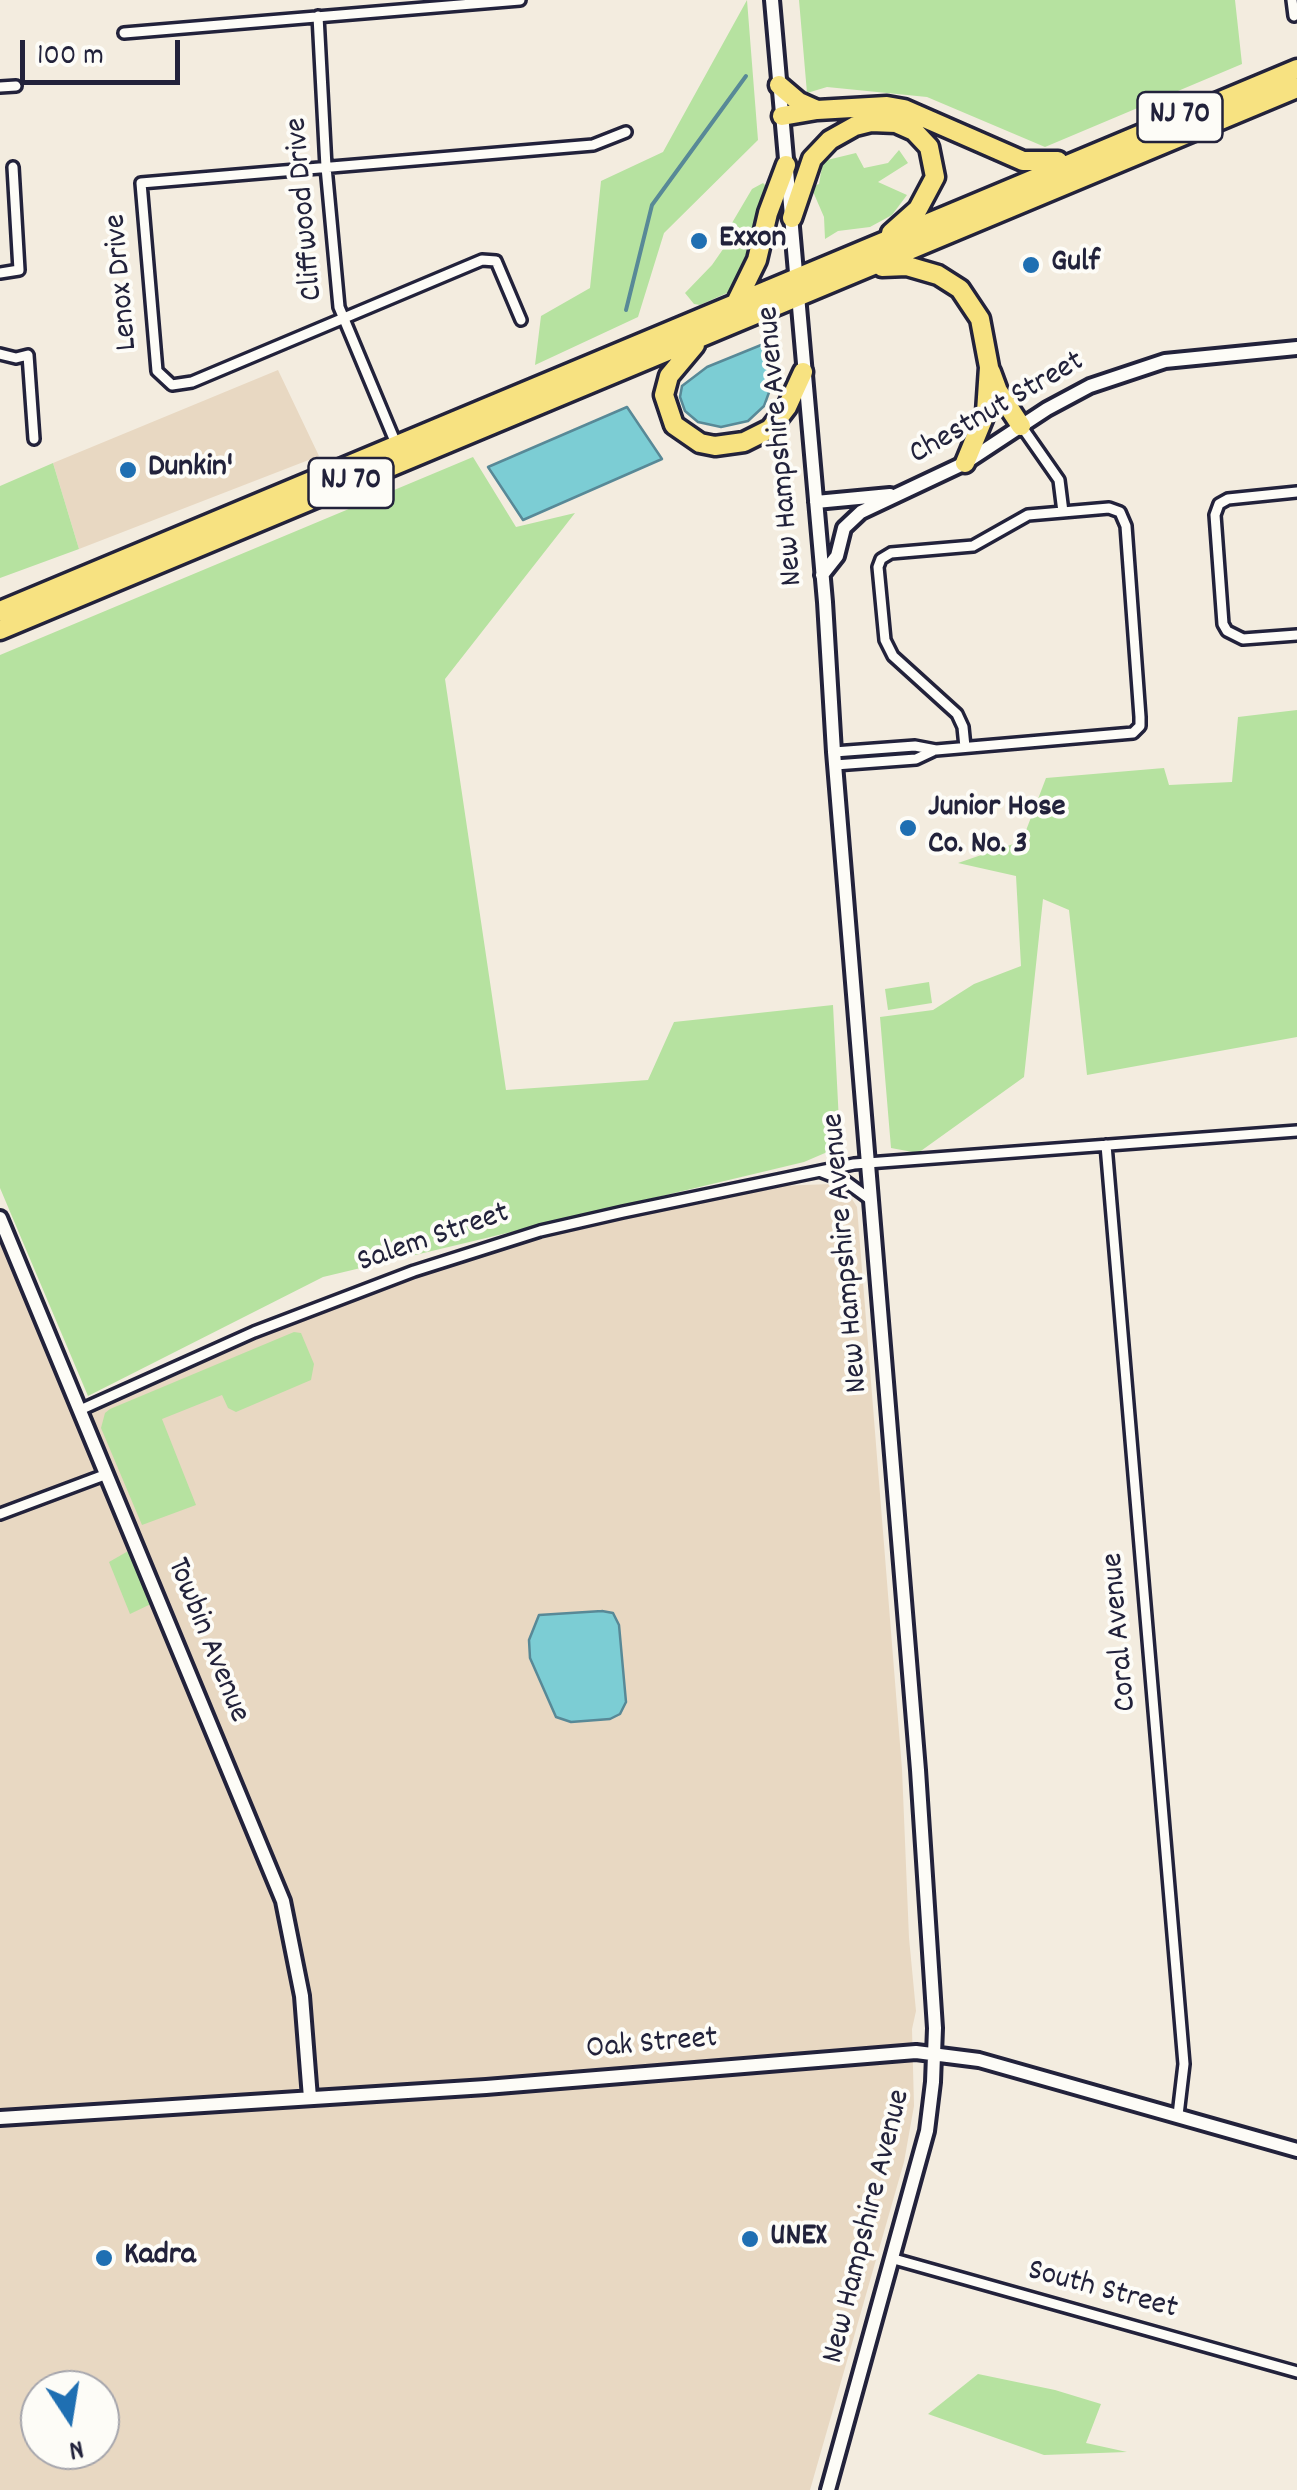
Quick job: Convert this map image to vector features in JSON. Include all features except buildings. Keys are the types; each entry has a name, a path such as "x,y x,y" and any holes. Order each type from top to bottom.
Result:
{"highway":[{"name":"NJ 70","path":"0,630 703,337 874,246 1297,69"},
{"path":"779,85 799,102 817,110"},
{"name":"NJ 70","path":"0,611 735,305 866,268 1297,88"},
{"path":"782,116 874,105 904,109 1022,161 1044,163 1084,157"},
{"path":"792,218 812,159 830,140 855,126 896,123 914,131 929,147 935,177 918,209 874,246"},
{"path":"735,305 757,260 768,213 786,165"},
{"path":"866,268 924,269 960,289 980,319 988,366 998,391 1021,426"},
{"path":"703,337 670,376 664,396 674,425 700,443 715,446 744,442 770,429 787,407 803,372"},
{"path":"966,463 986,412 988,366"}],"street":[{"path":"124,33 520,0"},
{"name":"New Hampshire Avenue","path":"772,0 918,1770 935,2053 927,2131 828,2490"},
{"path":"1292,0 1294,16"},
{"name":"Cliffwood Drive","path":"318,16 326,168 343,317 397,446"},
{"path":"0,86 16,86"},
{"name":"Lenox Drive","path":"520,320 496,261 490,259 182,386 167,383 157,371 141,183 593,145 626,132"},
{"path":"0,272 18,270 13,168"},
{"name":"Chestnut Street","path":"822,575 838,556 844,528 852,519 966,463 1090,386 1141,367 1188,357 1297,348"},
{"path":"0,354 28,356 34,439"},
{"path":"1021,426 1058,480 1063,512"},
{"path":"1297,492 1228,498 1219,504 1215,515 1227,631 1243,640 1297,636"},
{"name":"Chestnut Street","path":"816,502 903,494"},
{"path":"834,758 915,746 936,750 1128,735 1140,726 1124,516 1109,508 1028,515 973,546 891,553 880,561 885,640 893,656 956,714 963,726 965,747"},
{"name":"Salem Street","path":"80,1410 254,1332 414,1271 540,1231 833,1167 1297,1131"},
{"name":"Coral Avenue","path":"1106,1145 1184,2064 1178,2115"},
{"path":"822,1172 845,1181 872,1200"},
{"name":"Towbin Avenue","path":"0,1218 283,1900 302,1996 310,2098"},
{"path":"0,1514 108,1474"},
{"name":"Oak Street","path":"0,2118 486,2087 903,2052 979,2060 1297,2150"},
{"name":"South Street","path":"894,2259 1297,2372"}],"shaded area":[{"path":"278,370 319,456 79,549 53,463"},
{"path":"832,1184 847,1191 857,1207 902,1769 916,2011 912,2029 914,2106 904,2162 810,2490 0,2490 0,1218 80,1410 330,1302 540,1231 749,1187"}],"green space":[{"path":"747,0 758,140 664,233 638,317 535,365 541,316 590,288 601,181 663,152"},
{"path":"799,0 1235,0 1242,64 1045,147 927,97 827,87 807,93"},
{"path":"899,150 908,163 878,182 907,195 892,215 870,227 838,231 825,239 824,217 811,187 819,184 823,161 856,153 864,168 888,163"},
{"path":"763,183 765,201 756,246 736,289 694,304 685,293 712,265 728,242 729,228 752,189"},
{"path":"473,457 516,527 575,513 445,679 506,1090 648,1080 674,1022 833,1005 839,1122 832,1150 804,1162 323,1277 88,1396 0,1188 0,655"},
{"path":"53,463 79,549 0,578 0,486"},
{"path":"1297,710 1297,1037 1087,1075 1069,910 1043,899 1024,1077 918,1153 891,1148 880,1017 933,1010 974,984 1021,966 1016,876 958,863 1022,841 1046,778 1164,768 1169,785 1232,782 1238,717"},
{"path":"929,982 932,1003 888,1010 885,989"},
{"path":"294,1332 301,1333 314,1364 311,1380 236,1412 228,1408 222,1395 162,1419 196,1505 142,1525 101,1428 105,1413"},
{"path":"130,1550 153,1603 130,1614 109,1562"},
{"path":"978,2374 1101,2404 1086,2443 1127,2452 1044,2455 928,2414"}],"water":[{"path":"766,343 774,356 771,387 764,406 748,421 721,427 698,422 685,411 680,397 682,386 707,367"},
{"path":"627,407 662,459 523,520 488,467"},
{"path":"613,1613 619,1625 626,1702 620,1714 610,1719 571,1722 556,1717 530,1658 529,1640 539,1615"}],"waterway":[{"path":"626,310 652,205 746,76"}],"place":[{"name":"Exxon","path":"699,241"},
{"name":"Gulf","path":"1031,265"},
{"name":"Dunkin'","path":"128,470"},
{"name":"Junior Hose Co. No. 3","path":"908,828"},
{"name":"UNEX","path":"750,2239"},
{"name":"Kadra","path":"104,2258"}]}
